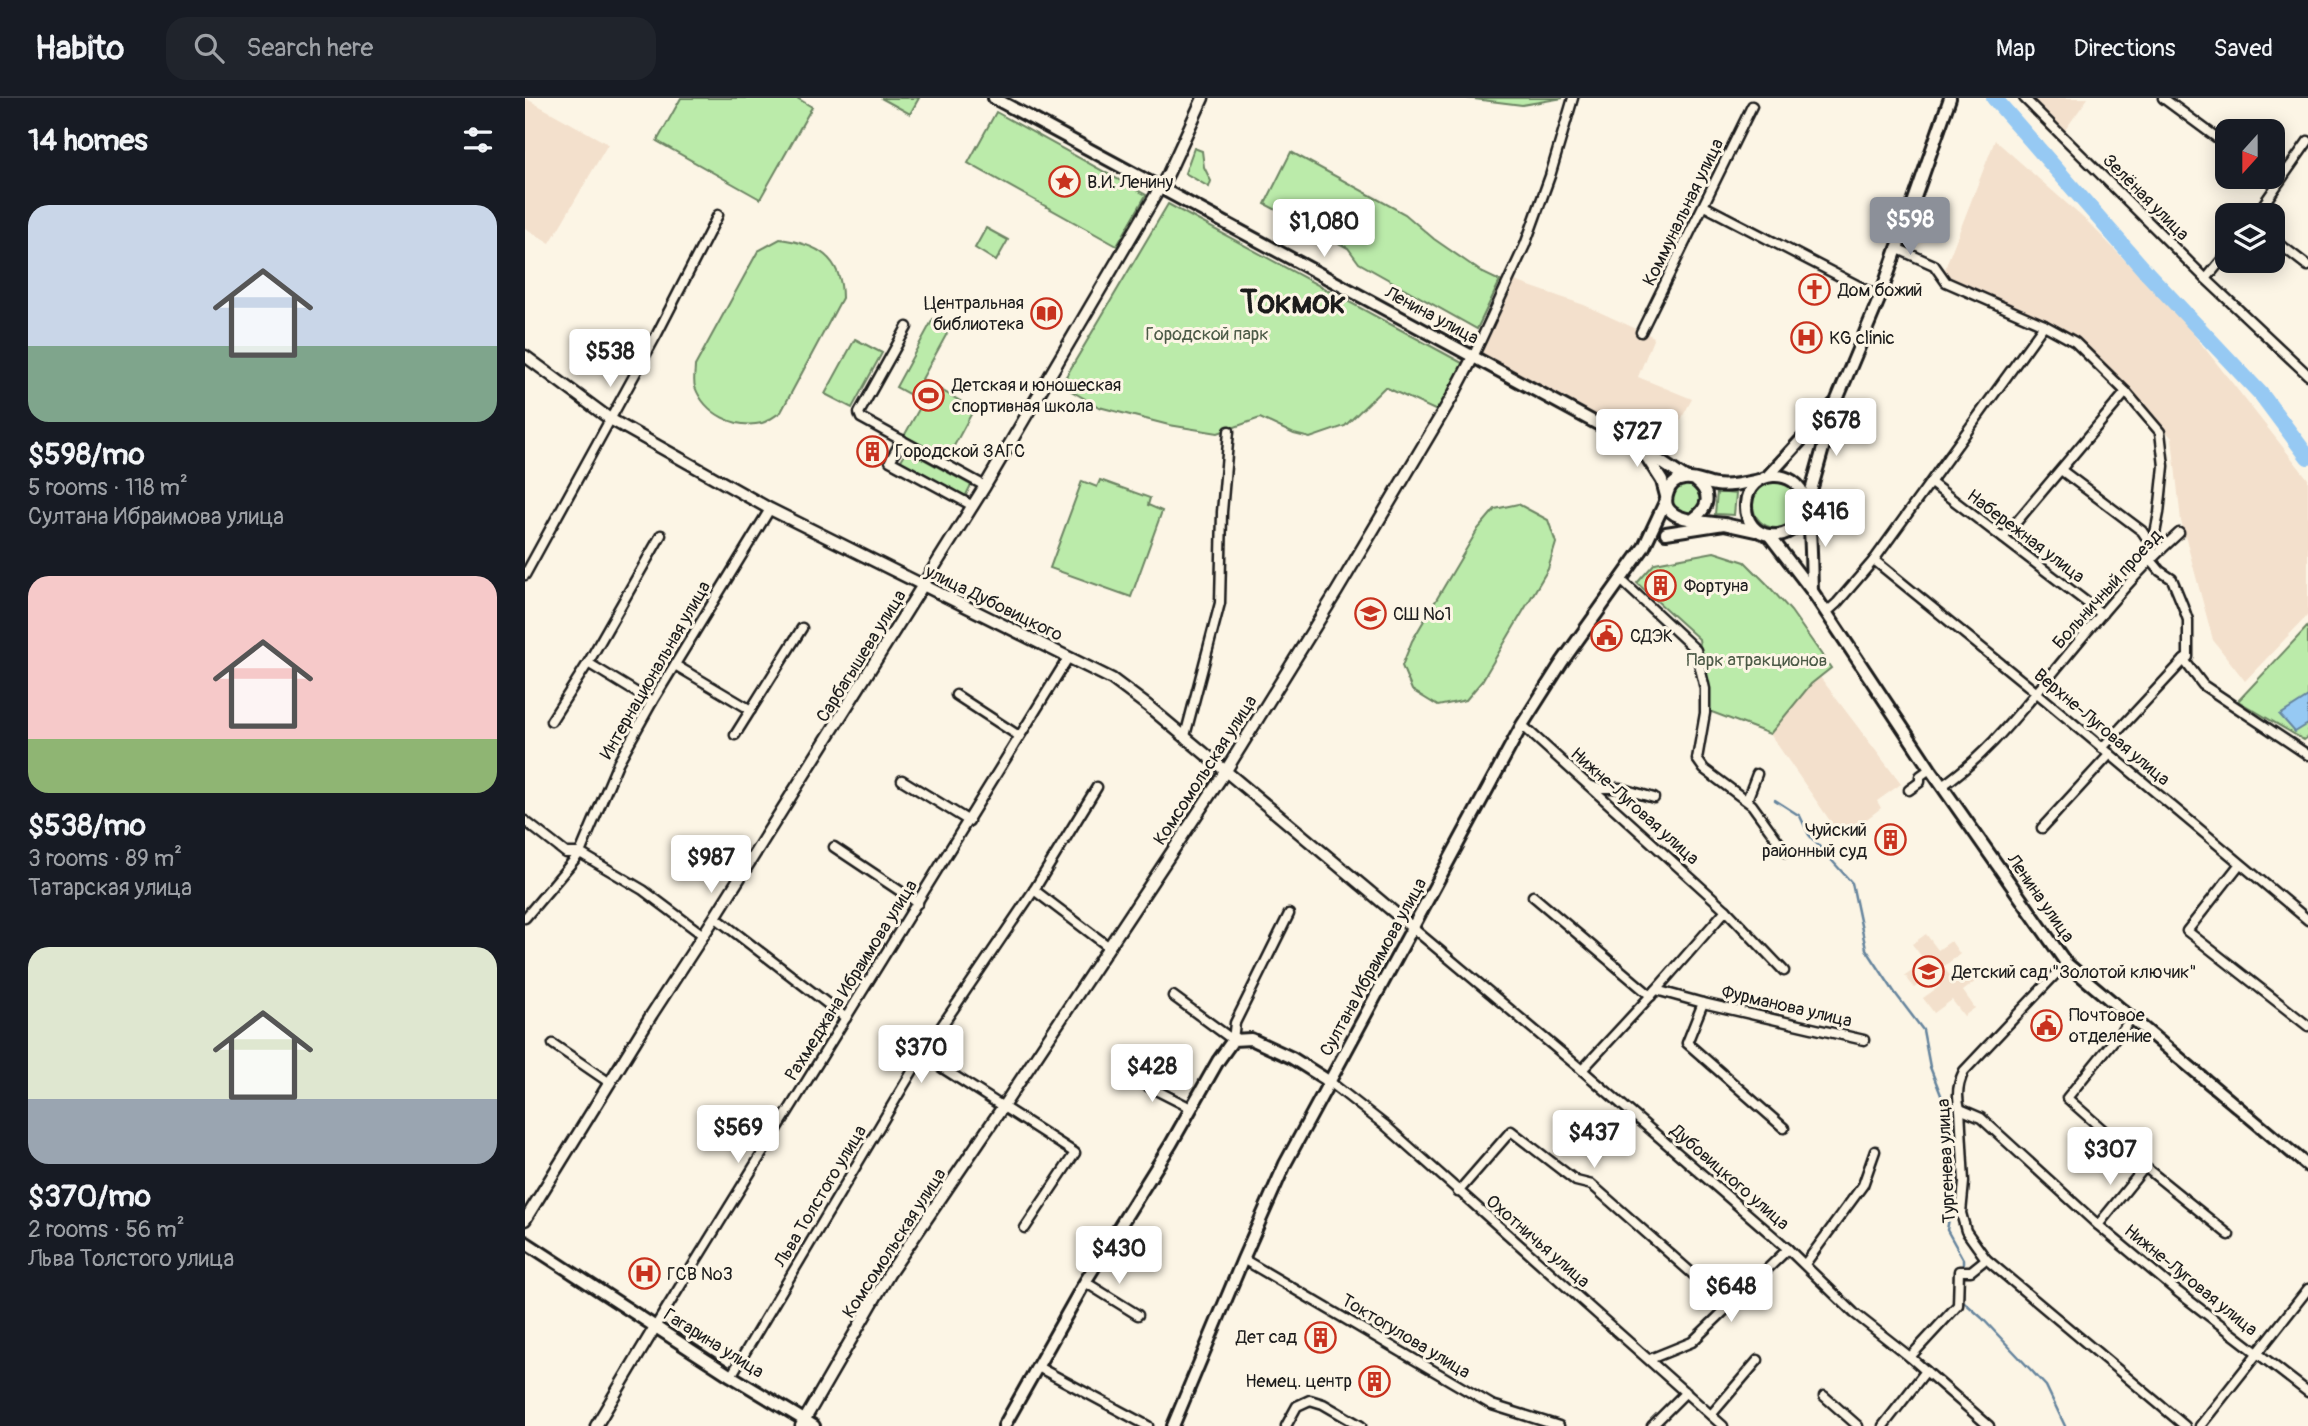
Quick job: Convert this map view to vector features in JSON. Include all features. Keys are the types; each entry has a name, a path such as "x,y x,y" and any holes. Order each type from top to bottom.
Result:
{"main road":[{"name":"Ленина улица","path":"994,98 1631,442"},
{"path":"1631,442 1651,460 1662,481 1669,509 1675,516 1744,527 1766,534 1785,534 1796,528 1807,508 1836,402 1879,297 1950,98"},
{"path":"1800,574 1766,534 1751,523 1746,507 1749,492 1836,402"},
{"path":"1631,442 1704,487 1707,496 1702,513 1644,547"},
{"path":"1644,547 1674,482 1691,480 1726,485 1782,476 1794,482 1805,496 1812,591"},
{"path":"1655,523 1662,481"},
{"path":"1666,533 1724,524"},
{"path":"1744,527 1800,574"},
{"name":"Султана Ибраимова улица","path":"1173,1426 1285,1164 1522,725 1562,662 1644,547"},
{"name":"Ленина улица","path":"1800,574 1930,769 2066,963 2308,1166"},
{"path":"1004,1426 1085,1282 1233,1040 1251,1039 1291,1058 1330,1082"},
{"name":"Гагарина улица","path":"525,1242 807,1424"}],"street":[{"name":"Сарбагышева улица","path":"525,1220 973,506 1160,188 1203,98"},
{"name":"Комсомольская улица","path":"807,1424 889,1274 1225,772 1452,397 1525,244 1550,176 1573,98"},
{"name":"Зелёная улица","path":"2025,98 2206,279 2308,375"},
{"path":"2163,98 2215,136"},
{"name":"Коммунальная улица","path":"1641,332 1752,106"},
{"path":"2285,174 2306,147"},
{"path":"1704,206 1879,297"},
{"path":"525,575 657,334 718,215"},
{"path":"1896,248 1934,265 1946,282 2044,325 2075,342 2126,392 2159,432 2164,466 2150,559"},
{"path":"2285,249 2308,267"},
{"path":"2206,279 2215,268"},
{"path":"1827,612 1843,598 1874,560 2044,325"},
{"path":"907,327 859,413 865,422 985,486"},
{"name":"улица Дубовицкого","path":"525,356 610,419 770,509 1112,678 1414,929"},
{"path":"2003,538 2126,392"},
{"path":"1185,736 1220,603 1222,512 1229,431"},
{"path":"902,440 890,461 973,506"},
{"path":"2061,470 2142,531 2150,543 2150,559 2160,571 2172,579 2188,620 2185,660 2102,748"},
{"name":"Набережная улица","path":"1931,483 2102,614"},
{"name":"Интернациональная улица","path":"525,918 580,853 618,763 652,702 770,509"},
{"name":"Больничный проезд","path":"1942,786 1961,774 2000,735 2150,559 2179,533"},
{"path":"551,720 588,663 661,535"},
{"name":"Верхне-Луговая улица","path":"1874,560 2037,692 2239,865 2308,920"},
{"path":"1620,579 1696,650 1705,689 1705,713 1697,759 1704,769 1747,800 1780,840 1786,852"},
{"path":"734,735 802,628"},
{"name":"Рахмеджана Ибраимова улица","path":"596,1426 1068,658"},
{"path":"2185,660 2203,685 2308,755"},
{"path":"588,663 652,702"},
{"path":"675,665 751,710"},
{"path":"956,695 1019,736"},
{"name":"Нижне-Луговая улица","path":"1522,725 1726,910 1784,971"},
{"path":"2042,828 2110,754"},
{"path":"1909,790 1920,782 1920,776 1930,769"},
{"path":"1747,800 1757,774"},
{"path":"902,780 969,821"},
{"path":"1587,784 1597,788 1620,788 1654,798"},
{"name":"Льва Толстого улица","path":"731,1376 922,1055 1034,890 1097,787"},
{"path":"525,821 566,853 580,853 643,890 703,934"},
{"path":"834,847 918,903"},
{"path":"2239,865 2186,931 2308,1026"},
{"path":"1034,890 1109,947"},
{"name":"Фурманова улица","path":"1533,896 1653,993 1864,1040"},
{"path":"1582,1070 1726,910"},
{"path":"1173,996 1233,1040 1235,1023 1289,914"},
{"path":"715,918 846,1018"},
{"name":"Дубовицкого улица","path":"1414,929 1582,1070 1805,1264 1854,1313 1910,1357 1989,1426"},
{"name":"Тургенева улица","path":"2066,963 1964,1071 1959,1080 1964,1182 1961,1213 1966,1231 1986,1259 2186,1426"},
{"name":"Фурманова улица","path":"1703,1003 1687,1043 1784,1128"},
{"path":"2131,1017 2067,1098 2145,1167 2229,1235"},
{"path":"554,1044 610,1083"},
{"path":"922,1055 1075,1153 1025,1228"},
{"path":"1126,1075 1191,1108"},
{"name":"Охотничья улица","path":"1330,1082 1386,1126 1723,1426"},
{"name":"Нижне-Луговая улица","path":"1960,1109 1981,1118 2098,1225 2178,1292 2308,1392"},
{"path":"1458,1192 1511,1131 1576,1181 1593,1185 1729,1306"},
{"path":"1805,1264 1863,1185 1875,1151"},
{"path":"2098,1225 2145,1167"},
{"path":"1650,1359 1692,1342 1788,1249"},
{"name":"Токтогулова улица","path":"1243,1259 1492,1405 1559,1426"},
{"path":"1910,1357 1958,1305 1959,1271 1971,1271 1986,1259"},
{"path":"1085,1282 1138,1315"},
{"path":"2200,1426 2308,1289"},
{"path":"1711,1415 1758,1360"},
{"path":"1038,1367 1148,1426"},
{"path":"1884,1426 1926,1371"},
{"path":"1652,1426 1686,1392"},
{"path":"1824,1396 1858,1426"},
{"path":"1286,1426 1297,1406 1310,1400 1324,1404 1361,1426"}],"shaded area":[{"path":"525,98 608,144 550,243 525,228"},
{"path":"2033,98 2088,98 2065,130"},
{"path":"1995,140 2090,224 2180,317 2308,479 2308,615 2245,681 2213,640 2181,521 2172,438 2081,340 2055,325 1946,278 1944,274"},
{"path":"1512,280 1584,305 1654,337 1638,377 1692,399 1663,453 1478,356"},
{"path":"1820,677 1901,784 1877,801 1881,808 1842,838 1770,734 1811,684"},
{"name":"Детский сад \"Золотой ключик\"","path":"1926,934 1938,950 1951,941 1960,954 1943,967 1952,978 1966,968 1976,981 1963,991 1975,1008 1964,1016 1952,1000 1934,1013 1923,998 1940,986 1932,976 1914,988 1905,975 1925,961 1912,944"}],"green space":[{"path":"681,98 797,98 812,107 760,199 657,141"},
{"path":"881,98 919,98 910,114"},
{"path":"1466,98 1563,98 1522,105"},
{"path":"996,112 1146,195 1117,246 968,163"},
{"path":"1194,148 1202,151 1204,167 1211,181 1209,187 1185,173"},
{"path":"1291,152 1405,214 1434,239 1483,273 1500,281 1477,329 1359,263 1348,248 1265,204"},
{"name":"Городской парк","path":"1168,204 1464,364 1437,411 1385,387 1345,426 1310,438 1294,434 1260,418 1218,433 1169,425 1099,407 1061,385"},
{"path":"986,228 1008,240 996,261 975,248"},
{"path":"780,239 805,245 825,255 838,272 842,298 781,412 762,423 742,424 722,417 706,405 694,385 695,366 758,251"},
{"name":"Детская и юношеская спортивная школа","path":"933,319 950,328 922,379 974,409 947,459 904,436 923,402 896,387"},
{"path":"855,339 882,353 852,408 825,394"},
{"path":"907,450 971,485 965,497 900,462"},
{"path":"1100,480 1150,498 1148,505 1162,511 1131,597 1050,568 1082,481 1097,487"},
{"path":"1776,482 1792,489 1799,505 1792,521 1776,528 1760,521 1753,505 1760,489"},
{"path":"1686,485 1696,489 1700,499 1696,509 1686,513 1676,509 1672,499 1676,489"},
{"path":"1717,492 1736,494 1734,515 1715,514"},
{"path":"1518,504 1548,520 1556,543 1548,569 1482,681 1466,700 1438,706 1412,690 1402,666 1412,641 1478,529 1495,509"},
{"name":"Парк атракционов","path":"1714,552 1745,562 1791,611 1831,668 1811,684 1770,734 1709,711 1699,639 1637,583 1655,563"},
{"path":"2308,626 2308,737 2304,740 2238,701"}],"water":[{"path":"2308,697 2308,724 2295,732 2280,715"}],"waterway":[{"path":"1994,98 2147,273 2261,394 2308,457"},
{"path":"1775,800 1800,816 1809,835 1852,883 1866,949 1923,1030 1930,1067 1952,1123 1946,1150 1947,1166 1956,1179 1947,1230 1963,1259 1963,1301 2046,1386 2065,1426"}],"place":[{"name":"В.И. Ленину","path":"1064,182"},
{"name":"Дом божий","path":"1815,290"},
{"name":"Центральная библиотека","path":"1047,313"},
{"name":"KG clinic","path":"1806,338"},
{"name":"Детская и юношеская спортивная школа","path":"929,395"},
{"name":"Городской ЗАГС","path":"872,451"},
{"name":"Фортуна","path":"1661,586"},
{"name":"СШ №1","path":"1370,614"},
{"name":"СДЭК","path":"1607,636"},
{"name":"Чуйский районный суд","path":"1890,840"},
{"name":"Детский сад \"Золотой ключик\"","path":"1929,972"},
{"name":"Почтовое отделение","path":"2046,1025"},
{"name":"ГСВ №3","path":"644,1274"},
{"name":"Дет сад","path":"1320,1337"},
{"name":"Немец. центр","path":"1375,1381"}],"district":[{"name":"Токмок","path":"1293,302"}]}
